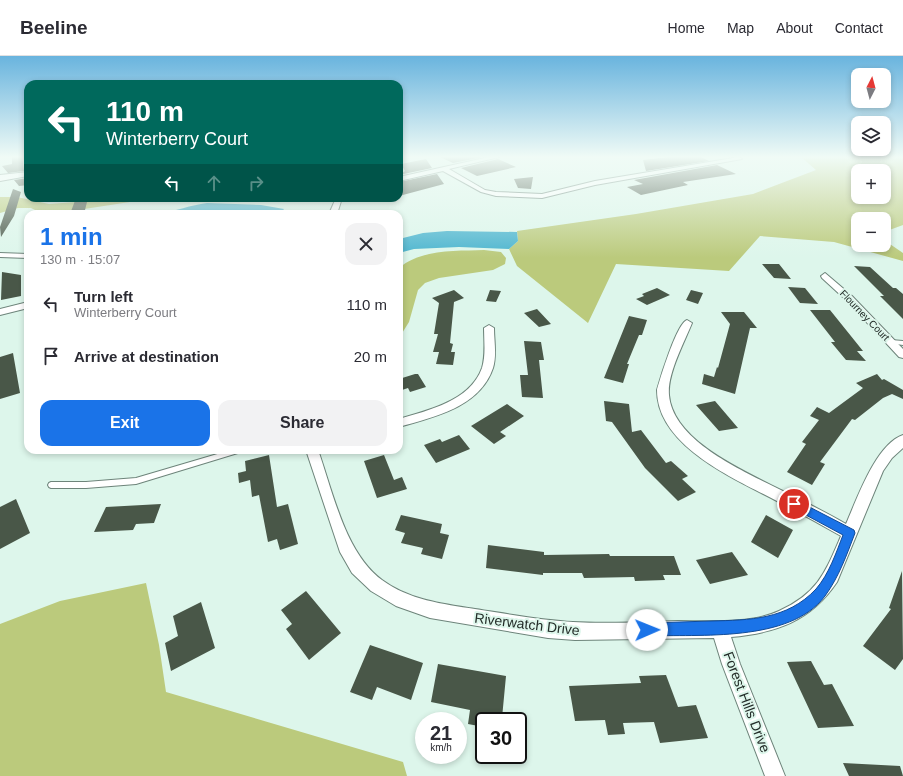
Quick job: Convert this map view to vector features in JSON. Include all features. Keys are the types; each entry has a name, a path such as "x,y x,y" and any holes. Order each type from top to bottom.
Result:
{"street":[{"path":"482,191 496,194 536,196 546,196 568,191"},
{"path":"0,255 24,256"},
{"name":"Flourney Court","path":"825,276 844,293 903,356"},
{"path":"0,312 24,307"},
{"path":"687,323 664,384 663,396 667,411 674,424 686,439 710,458 850,533"},
{"path":"403,422 441,410 465,397 480,383 487,368 489,328"},
{"name":"Riverwatch Drive","path":"314,454 345,547 358,568 377,586 402,600 430,610 548,629 575,631 720,628 756,626 779,620 802,608 820,593 831,577 877,469 903,440"},
{"name":"Forest Hills Drive","path":"720,628 732,664 775,776"}],"lane":[{"path":"891,342 903,342"},
{"path":"51,485 86,485 136,481 226,454"}],"green space":[{"path":"762,191 851,191 851,204 891,204 891,191 903,191 903,225 891,229 891,212 851,212 851,247 834,242 760,236 729,271 616,264 588,323 517,266 509,249 518,241 517,231 636,214 753,194"},
{"path":"0,197 17,197 24,199 24,202 40,202 49,204 76,202 130,202 78,210 35,210 31,208 18,208 0,213"},
{"path":"891,245 903,253 903,261 870,252 891,252"},
{"path":"484,250 501,252 506,258 505,264 493,270 439,278 425,283 418,290 409,322 403,332 403,265 418,257 428,254 451,251"},
{"path":"146,583 159,645 166,692 403,762 407,776 0,776 0,624 60,601"}],"water":[{"path":"207,203 261,205 284,209 175,210"},
{"path":"447,231 517,232 518,241 509,249 459,247 414,249 403,252 403,238 423,233"}],"building":[{"path":"12,191 21,192 14,216 1,237 0,227"},
{"path":"403,191 419,191 403,195"},
{"path":"633,191 662,191 641,195"},
{"path":"74,202 87,202 85,210 72,210"},
{"path":"762,264 779,264 791,279 774,278"},
{"path":"854,266 870,267 893,288 896,288 903,294 903,319 880,296 884,296"},
{"path":"2,272 21,275 21,296 1,300"},
{"path":"788,287 805,288 818,304 800,303"},
{"path":"657,288 670,295 647,305 636,299 644,296 642,294"},
{"path":"454,290 464,298 454,302 450,343 453,344 451,352 455,352 453,365 436,364 439,352 433,352 438,334 434,334 439,303 432,298"},
{"path":"490,290 501,291 496,302 486,301"},
{"path":"691,290 703,293 698,304 686,300"},
{"path":"537,309 551,324 539,327 524,313"},
{"path":"810,310 830,310 863,351 857,351 866,361 846,360 831,342 835,342"},
{"path":"721,312 744,312 757,328 750,328 735,394 702,384 704,374 714,377 717,367 718,368 730,324"},
{"path":"629,316 647,320 642,335 639,335 627,364 629,364 623,383 604,378"},
{"path":"524,341 541,342 544,360 539,360 543,398 522,397 520,375 528,375"},
{"path":"13,353 20,393 0,399 0,357"},
{"path":"418,374 426,387 410,392 408,388 403,390 403,378"},
{"path":"877,374 882,380 884,379 903,390 903,399 892,394 883,398 855,420 852,419 820,462 825,464 812,485 787,472 806,444 802,442 819,420 810,416 817,407 829,413 863,388 856,383"},
{"path":"604,401 629,404 632,432 641,430 666,463 671,461 688,476 682,479 696,492 678,501 645,468 612,422 606,421"},
{"path":"715,401 738,428 719,431 696,405"},
{"path":"507,404 524,416 500,432 506,436 494,444 471,426"},
{"path":"459,435 470,449 436,463 424,445 440,439 442,442"},
{"path":"269,455 277,507 288,504 298,544 280,550 277,539 268,542 259,495 252,497 250,480 239,483 238,473 246,471 245,461"},
{"path":"384,455 394,480 402,477 407,489 377,498 364,461"},
{"path":"16,499 30,533 0,549 0,507"},
{"path":"161,504 154,523 136,524 133,530 94,532 106,507"},
{"path":"401,515 442,524 440,533 449,535 442,559 421,554 423,548 401,543 405,533 395,530"},
{"path":"766,515 793,530 778,558 751,542"},
{"path":"488,545 544,552 544,555 609,554 610,556 674,556 681,575 663,575 665,580 635,581 634,577 584,578 582,573 543,573 543,575 486,568"},
{"path":"732,552 748,575 710,584 696,560"},
{"path":"902,571 903,659 895,670 863,646 891,609 889,608"},
{"path":"306,591 341,633 309,660 286,629 292,624 281,610"},
{"path":"201,602 215,648 171,671 165,643 178,636 173,616"},
{"path":"370,645 423,663 411,700 377,687 372,700 350,692"},
{"path":"811,661 824,685 832,684 854,726 818,728 787,662"},
{"path":"438,664 506,676 503,712 475,712 475,725 468,724 470,710 431,702"},
{"path":"666,675 678,707 696,705 708,738 660,743 654,722 623,723 625,734 608,735 605,720 575,721 569,686 641,683 639,676"},
{"path":"843,763 900,766 903,776 849,776"}],"route":[{"path":"647,630 756,626 779,620 802,608 811,601 820,593 831,577 850,533 794,504"}]}
